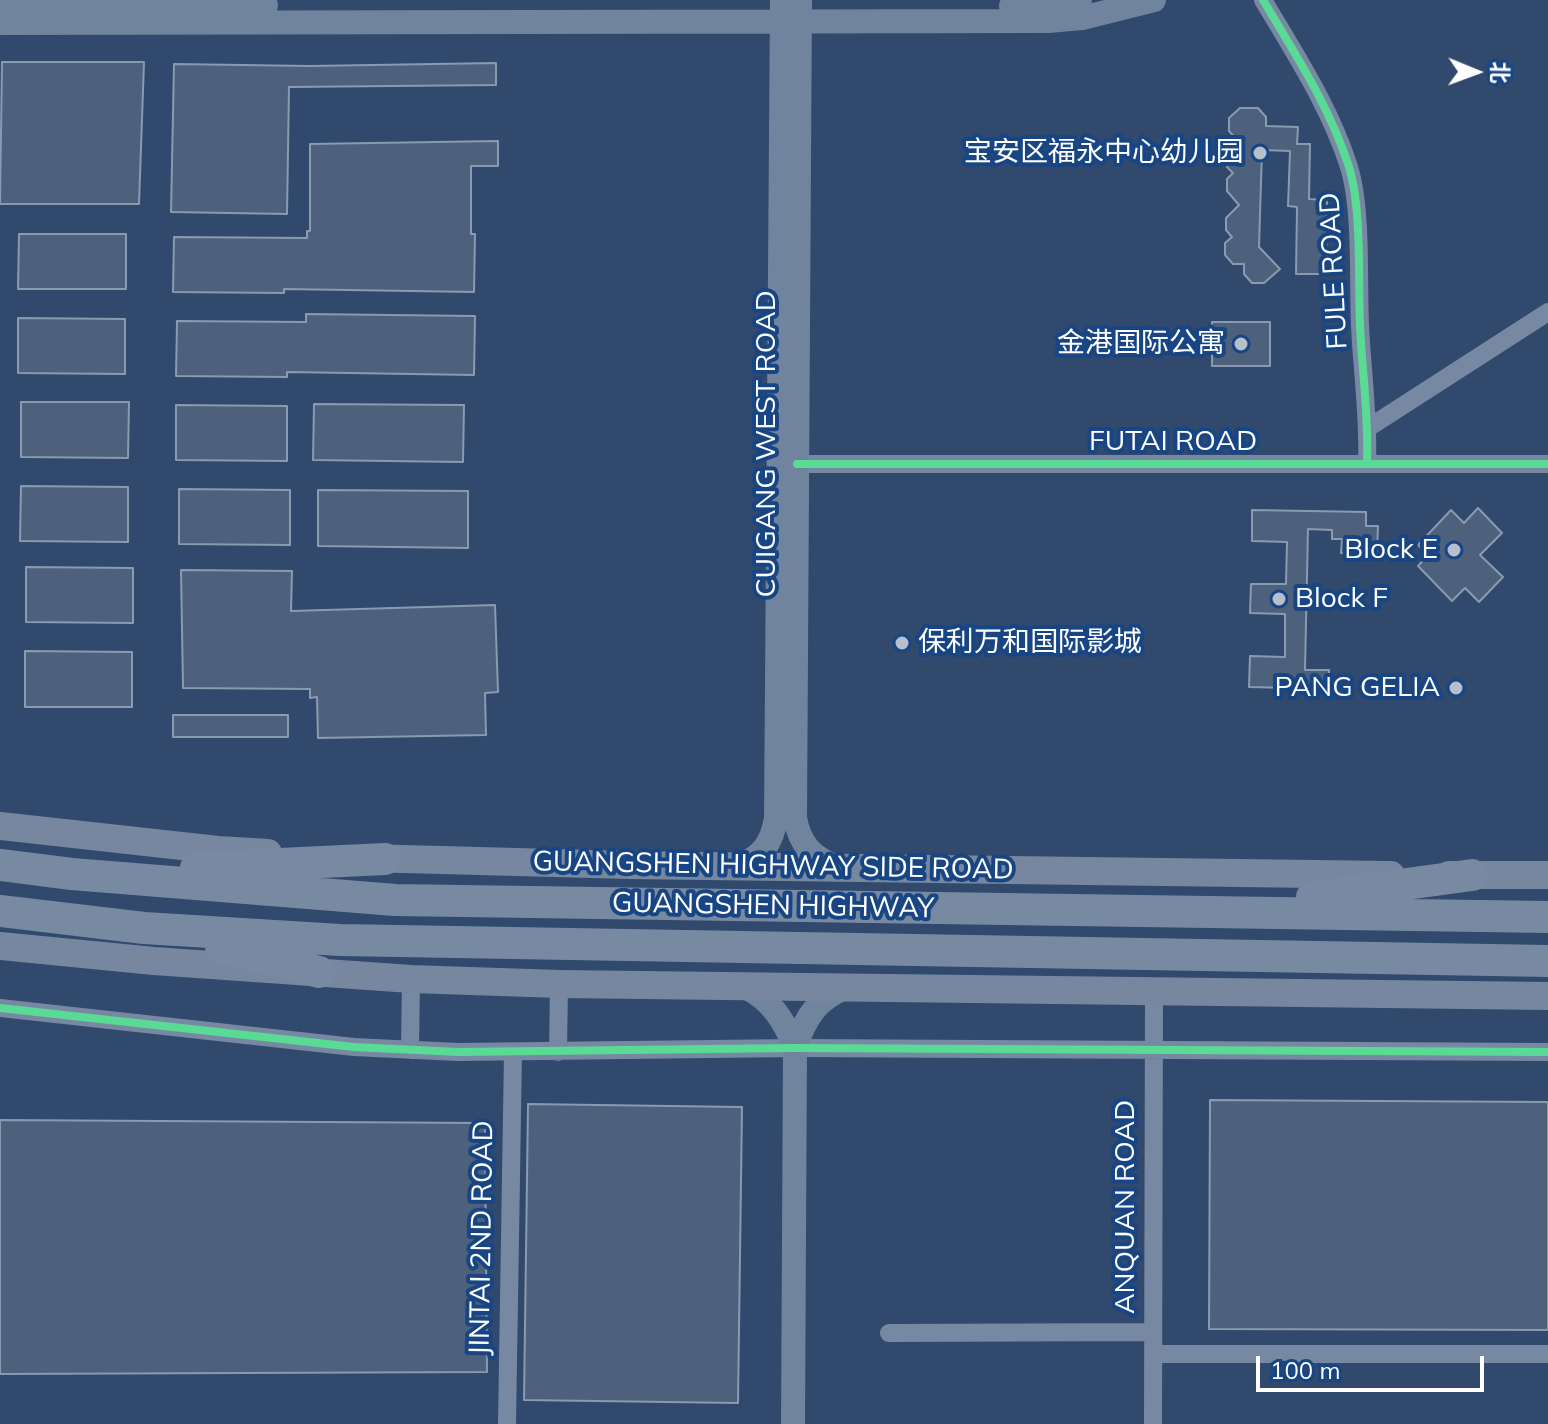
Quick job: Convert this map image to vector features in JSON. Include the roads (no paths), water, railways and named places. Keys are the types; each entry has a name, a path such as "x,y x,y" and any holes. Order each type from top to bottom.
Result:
{"highway":[{"path":"72,874 385,859"},
{"name":"GUANGSHEN HIGHWAY","path":"0,865 72,874 395,900 1548,917"},
{"path":"1210,911 1472,875"},
{"name":"GUANGSHEN HIGHWAY","path":"0,911 144,928 356,941 1538,963"},
{"path":"144,928 319,972"}],"main road":[{"path":"0,23 1013,6 1080,0"},
{"path":"0,5 791,9 1048,21 1082,18 1154,0"},
{"name":"CUIGANG WEST ROAD","path":"740,866 756,858 767,847 774,833 786,776 797,464 791,9"},
{"name":"CUIGANG WEST ROAD","path":"791,9 786,776 799,836 820,861 837,867"},
{"name":"GUANGSHEN HIGHWAY SIDE ROAD","path":"0,826 218,850 385,859 1548,875"},
{"path":"0,946 154,961 411,979 559,984 1548,996"},
{"path":"793,1424 795,1048 803,1024 815,1005 850,986"},
{"path":"745,987 760,994 772,1007 795,1048"}],"street":[{"name":"FULE ROAD","path":"1263,0 1322,100 1350,170 1355,202 1361,364 1368,428 1367,464"},
{"path":"1368,428 1548,312"},
{"name":"FUTAI ROAD","path":"797,464 1548,464"},
{"path":"410,1050 411,979"},
{"path":"558,1052 559,984"},
{"name":"ANQUAN ROAD","path":"1153,1424 1154,991"},
{"path":"0,1008 307,1042 410,1050 558,1052 795,1048 1548,1052"},
{"name":"JINTAI 2ND ROAD","path":"507,1424 513,1052"},
{"path":"889,1333 1153,1332"},
{"path":"1154,1354 1548,1354"}],"place":[{"name":"宝安区福永中心幼儿园","path":"1260,153"},
{"name":"金港国际公寓","path":"1241,344"},
{"name":"Block E","path":"1454,550"},
{"name":"Block F","path":"1279,599"},
{"name":"保利万和国际影城","path":"902,643"},
{"name":"PANG GELIA","path":"1456,688"}]}
